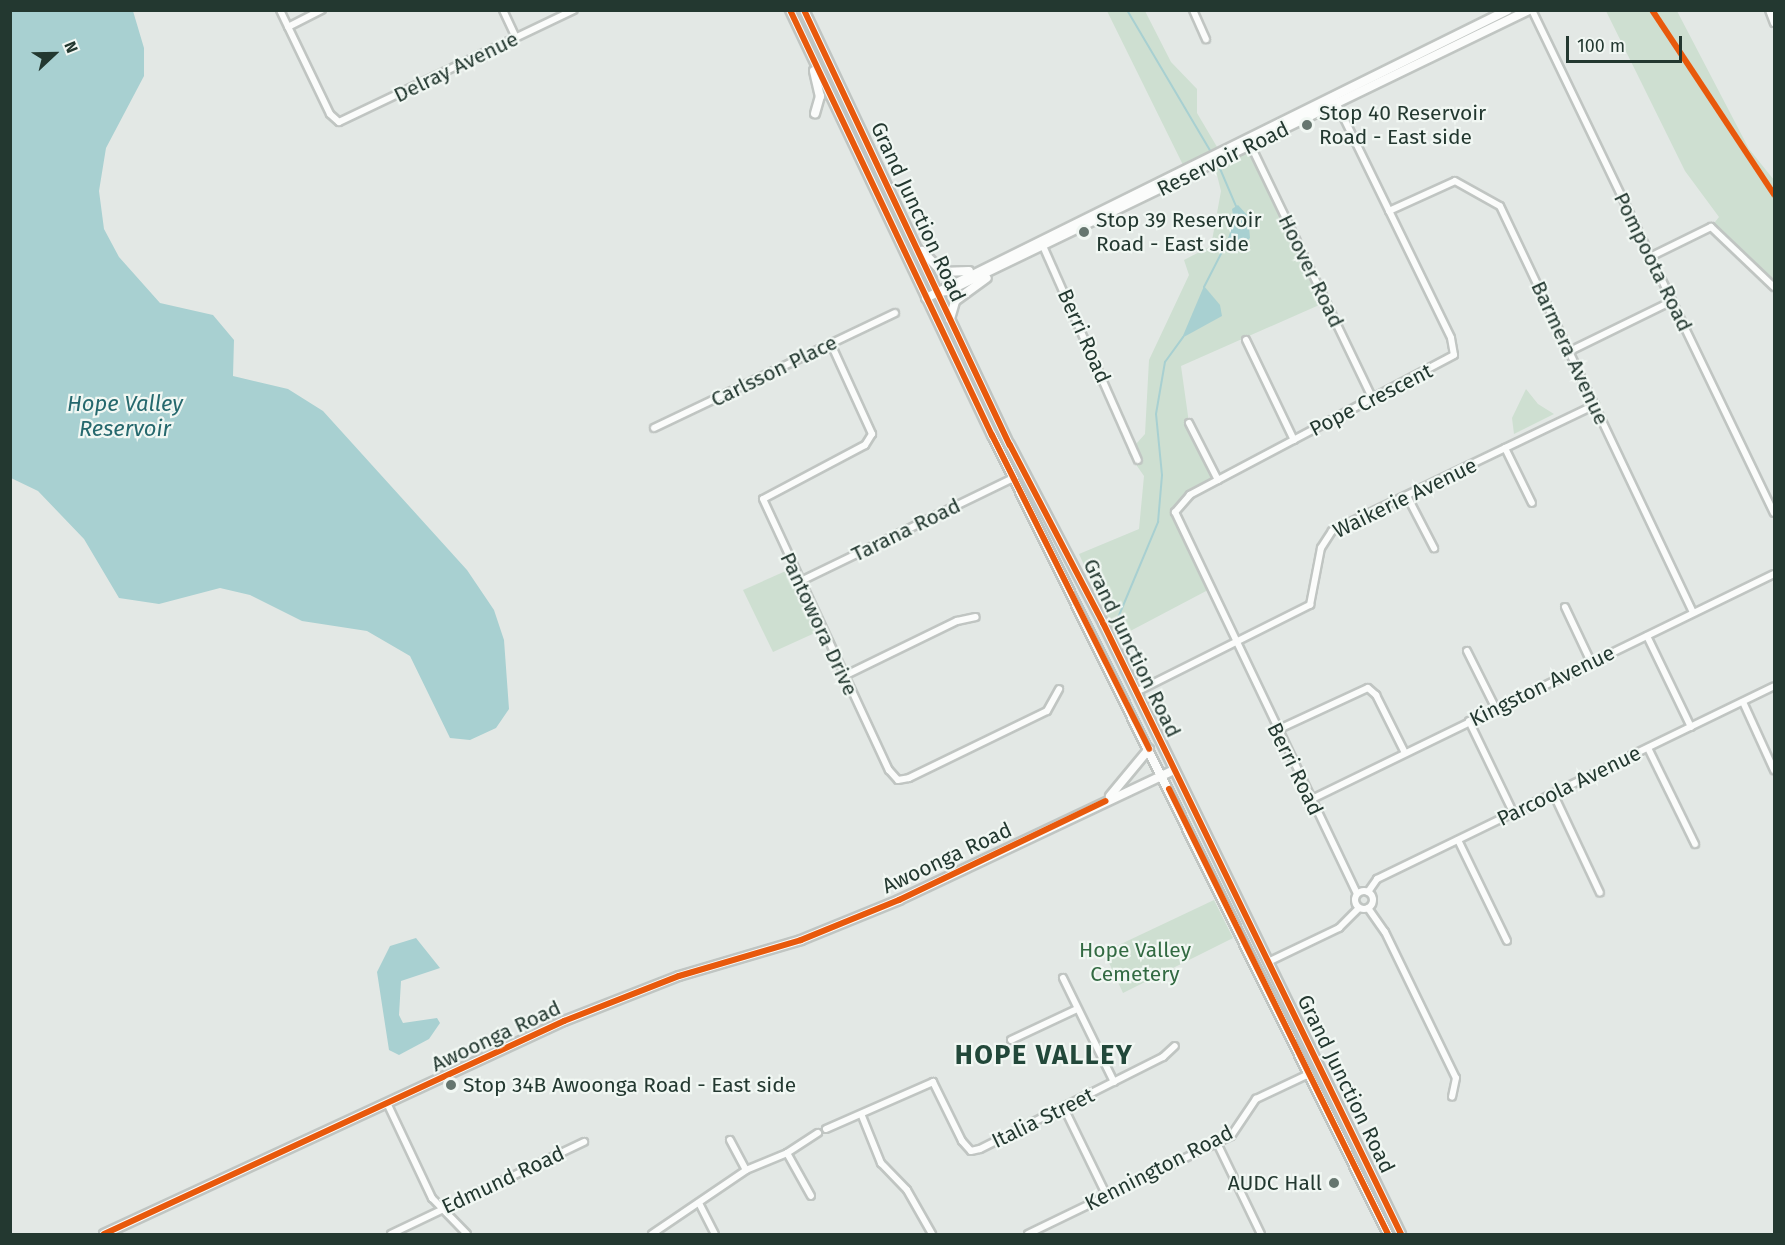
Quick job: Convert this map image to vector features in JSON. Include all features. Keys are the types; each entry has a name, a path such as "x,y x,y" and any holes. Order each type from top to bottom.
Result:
{"main road":[{"name":"Grand Junction Road","path":"790,10 1013,478 1388,1234"},
{"name":"Grand Junction Road","path":"804,10 1010,445 1136,692 1401,1234"},
{"name":"Reservoir Road","path":"1335,100 1508,10"},
{"name":"Reservoir Road","path":"937,292 980,268 1041,243 1335,100 1530,10"},
{"path":"810,54 820,96 814,113"},
{"path":"834,105 846,99"},
{"path":"840,117 852,111"},
{"path":"911,237 942,272 980,268"},
{"name":"Reservoir Road","path":"937,292 1020,257 1041,243"},
{"path":"950,319 958,298 1020,257"},
{"path":"926,298 937,292"},
{"path":"1010,445 1013,478 1033,489"},
{"path":"1106,801 1149,749"},
{"name":"Awoonga Road","path":"105,1234 388,1105 564,1021 680,976 801,940 899,900 1174,770"},
{"path":"1257,967 1268,962"},
{"path":"1309,1074 1320,1069"},
{"path":"1372,1203 1383,1198"}],"street":[{"path":"280,10 288,27 322,10"},
{"path":"503,10 516,38"},
{"name":"Delray Avenue","path":"288,27 330,114 339,122 574,10"},
{"path":"1193,10 1206,39"},
{"name":"Pompoota Road","path":"1530,10 1774,513"},
{"path":"1769,10 1774,23"},
{"name":"Pope Crescent","path":"1234,643 1175,512 1180,503 1218,480 1454,355 1451,338 1335,100"},
{"name":"Hoover Road","path":"1249,142 1372,397"},
{"name":"Barmera Avenue","path":"1389,211 1455,181 1491,198 1506,217 1693,613"},
{"path":"1650,256 1711,227 1774,287"},
{"name":"Berri Road","path":"1041,243 1138,460"},
{"path":"1570,351 1672,301"},
{"name":"Carlsson Place","path":"654,428 894,313"},
{"path":"1246,340 1294,440"},
{"name":"Pantowora Drive","path":"831,344 872,434 865,445 763,499 799,582 844,676 898,780 1047,711 1059,689"},
{"name":"Waikerie Avenue","path":"1136,692 1310,605 1321,548 1332,531 1595,405"},
{"path":"1189,423 1218,480"},
{"path":"1505,448 1532,503"},
{"name":"Tarana Road","path":"799,582 1013,478"},
{"path":"1407,496 1434,548"},
{"name":"Kingston Avenue","path":"1310,800 1774,573"},
{"path":"1565,607 1591,662"},
{"path":"844,676 957,621 976,617"},
{"path":"1647,636 1691,727"},
{"name":"Berri Road","path":"1234,643 1357,893 1359,908"},
{"path":"1467,651 1496,709"},
{"name":"Parcoola Avenue","path":"1368,892 1377,879 1774,686"},
{"path":"1277,730 1368,688 1376,695 1405,753"},
{"path":"1743,702 1774,770"},
{"path":"1469,721 1513,812"},
{"path":"1648,748 1695,844"},
{"path":"1553,794 1600,893"},
{"path":"1458,840 1507,941"},
{"path":"1357,893 1368,892 1373,899 1368,908"},
{"path":"1268,962 1339,928 1359,908 1368,908"},
{"path":"1368,908 1385,932 1456,1078 1452,1097"},
{"path":"1063,978 1114,1082"},
{"path":"1011,1040 1077,1009"},
{"name":"Italia Street","path":"862,1116 933,1082 971,1150 1064,1108 1163,1058 1175,1046"},
{"name":"Kennington Road","path":"1028,1234 1217,1143 1239,1128 1256,1099 1309,1074"},
{"path":"388,1105 442,1210 466,1234"},
{"path":"1064,1108 1107,1196"},
{"path":"826,1129 862,1116 881,1163 907,1190 932,1234"},
{"path":"652,1234 746,1170 787,1153 818,1133"},
{"path":"730,1140 746,1170"},
{"name":"Edmund Road","path":"391,1234 584,1142"},
{"path":"1217,1143 1261,1234"},
{"path":"787,1153 811,1196"},
{"path":"699,1203 715,1234"}],"green space":[{"path":"1107,11 1145,11 1171,62 1197,89 1197,113 1220,152 1185,169"},
{"path":"1606,11 1677,11 1749,149 1774,180 1774,287 1711,227 1719,217 1685,171"},
{"path":"1251,146 1326,302 1181,366 1189,423 1218,480 1180,503 1176,522 1208,590 1117,638 1079,554 1139,529 1144,476 1128,453 1145,434 1149,360 1189,275 1184,260 1211,246 1221,191 1214,163"},
{"path":"1526,389 1538,404 1554,414 1514,434 1512,418"},
{"path":"788,570 817,632 773,652 743,590"},
{"name":"Hope Valley Cemetery","path":"1214,900 1233,938 1123,993 1104,952"}],"water":[{"name":"Hope Valley Reservoir","path":"10,11 133,11 144,48 144,76 106,148 99,191 104,229 119,257 160,303 213,315 234,340 233,376 288,389 323,411 467,570 494,610 504,640 509,709 496,728 470,740 450,738 410,656 367,631 302,621 250,595 220,588 159,604 119,598 84,539 38,491 11,478"},
{"path":"1238,205 1248,216 1250,238 1244,244 1226,244 1234,221 1232,209"},
{"path":"1204,286 1220,305 1222,316 1182,338"},
{"path":"416,938 440,968 401,981 399,1015 403,1023 437,1018 440,1023 429,1039 399,1055 389,1050 377,972 390,946"}],"waterway":[{"path":"1127,10 1212,154"},
{"path":"1218,164 1236,206"},
{"path":"1204,287 1226,244"},
{"path":"1115,625 1158,522 1162,475 1156,414 1165,362 1183,337"}],"cycle path":[{"path":"790,10 992,435 1149,749"},
{"path":"804,10 1010,445 1103,623 1401,1234"},
{"path":"1652,10 1774,194"},
{"path":"1169,789 1388,1234"},
{"path":"104,1234 564,1021 679,976 801,940 899,900 1106,801"}],"place":[{"name":"Stop 40 Reservoir Road - East side","path":"1307,125"},
{"name":"Stop 39 Reservoir Road - East side","path":"1084,232"},
{"name":"Stop 34B Awoonga Road - East side","path":"451,1085"},
{"name":"AUDC Hall","path":"1334,1183"}],"district":[{"name":"HOPE VALLEY","path":"1044,1056"}]}
